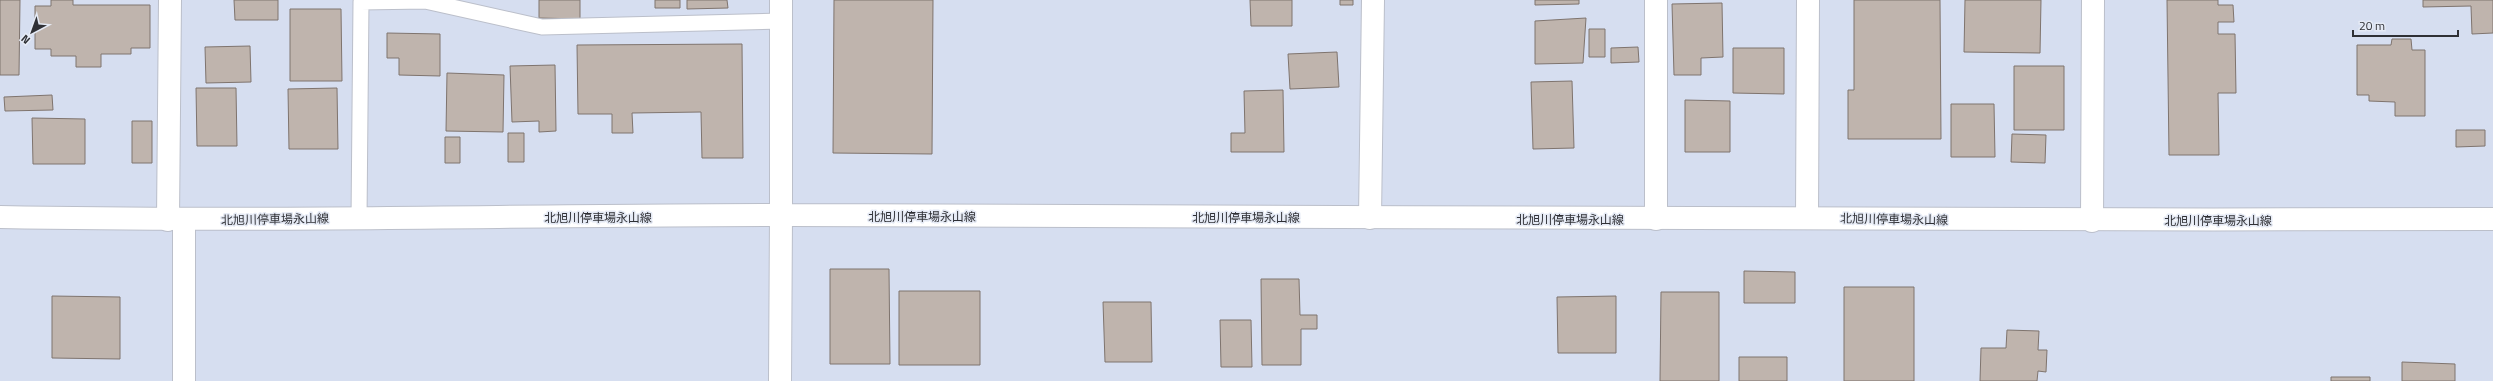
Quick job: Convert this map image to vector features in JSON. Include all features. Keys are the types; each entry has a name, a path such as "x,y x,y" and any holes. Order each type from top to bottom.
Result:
{"main road":[{"path":"170,0 176,220 184,381"},
{"path":"1370,218 1373,0"},
{"path":"1656,0 1656,219"},
{"path":"1807,218 1808,0"},
{"path":"2092,221 2093,0"},
{"path":"780,381 781,11"},
{"name":"北旭川停車場永山線","path":"0,217 176,220 780,215 1656,219 1807,218 2092,221 2493,219"}],"lane":[{"path":"359,218 361,2 425,1 542,27 781,11"}],"shaded area":[{"path":"0,0 2493,0 2493,381 0,381"}],"building":[{"path":"0,0 20,0 19,75 0,75"},
{"path":"51,0 73,0 73,5 150,5 150,48 131,48 131,54 101,54 101,67 76,67 76,56 51,56 51,49 35,49 35,6 51,6"},
{"path":"234,0 278,0 278,20 235,20"},
{"path":"539,0 580,0 580,19 539,18"},
{"path":"655,0 680,0 680,8 655,8"},
{"path":"687,0 727,0 728,8 687,9"},
{"path":"834,0 933,0 932,154 833,153"},
{"path":"1250,0 1292,0 1292,26 1251,26"},
{"path":"1340,0 1353,0 1353,5 1340,5"},
{"path":"1535,0 1579,0 1579,4 1535,5"},
{"path":"1854,0 1940,0 1941,139 1848,139 1848,90 1854,90"},
{"path":"1965,0 2041,0 2040,53 1964,52"},
{"path":"2167,0 2218,0 2218,5 2233,5 2234,22 2218,22 2218,34 2235,34 2236,93 2218,93 2219,155 2169,155"},
{"path":"2423,0 2493,0 2493,33 2472,34 2471,6 2423,7"},
{"path":"1722,3 1723,57 1701,58 1701,75 1674,75 1672,4"},
{"path":"290,9 341,9 342,81 290,81"},
{"path":"1586,18 1583,63 1535,64 1535,21"},
{"path":"1589,29 1605,29 1605,57 1589,57"},
{"path":"387,33 440,34 440,76 399,75 399,58 387,58"},
{"path":"2392,39 2411,39 2412,50 2425,50 2425,116 2395,116 2395,102 2369,101 2369,95 2357,95 2357,45 2391,45"},
{"path":"742,44 743,158 702,158 701,112 632,113 633,133 612,133 612,114 578,114 577,45"},
{"path":"250,46 251,82 206,83 205,47"},
{"path":"1638,47 1639,62 1611,63 1611,48"},
{"path":"1733,48 1784,48 1784,94 1733,93"},
{"path":"1337,52 1339,87 1290,89 1288,54"},
{"path":"555,65 556,131 539,132 539,121 512,122 510,66"},
{"path":"2014,66 2064,66 2064,130 2014,130"},
{"path":"447,73 504,75 503,132 446,131"},
{"path":"1572,81 1574,148 1533,149 1531,82"},
{"path":"196,88 236,88 237,146 197,146"},
{"path":"337,88 338,149 289,149 288,89"},
{"path":"1283,90 1284,152 1231,152 1231,133 1245,133 1244,91"},
{"path":"52,95 53,110 5,111 4,97"},
{"path":"1685,100 1730,101 1730,152 1685,152"},
{"path":"1951,104 1994,104 1995,157 1951,157"},
{"path":"32,118 85,119 85,164 33,164"},
{"path":"132,121 152,121 152,163 132,163"},
{"path":"2456,130 2485,130 2485,146 2456,147"},
{"path":"508,133 524,133 524,162 508,162"},
{"path":"2012,134 2046,135 2045,163 2011,162"},
{"path":"445,137 460,137 460,163 445,163"},
{"path":"830,269 889,269 890,364 830,364"},
{"path":"1744,271 1795,272 1795,303 1744,303"},
{"path":"1261,279 1299,279 1300,315 1317,315 1317,329 1301,329 1301,365 1262,365"},
{"path":"1844,287 1914,287 1914,381 1844,381"},
{"path":"899,291 980,291 980,365 899,365"},
{"path":"1661,292 1719,292 1719,381 1660,381"},
{"path":"52,296 120,297 120,359 52,358"},
{"path":"1616,296 1616,353 1558,353 1557,297"},
{"path":"1103,302 1151,302 1152,362 1105,362"},
{"path":"1220,320 1251,320 1252,367 1221,367"},
{"path":"2007,330 2039,331 2038,350 2047,350 2046,372 2038,371 2037,381 1980,381 1981,348 2006,348"},
{"path":"1739,357 1787,357 1787,381 1739,381"},
{"path":"2402,362 2455,364 2455,381 2402,381"},
{"path":"2331,377 2370,377 2370,381 2331,381"}]}
